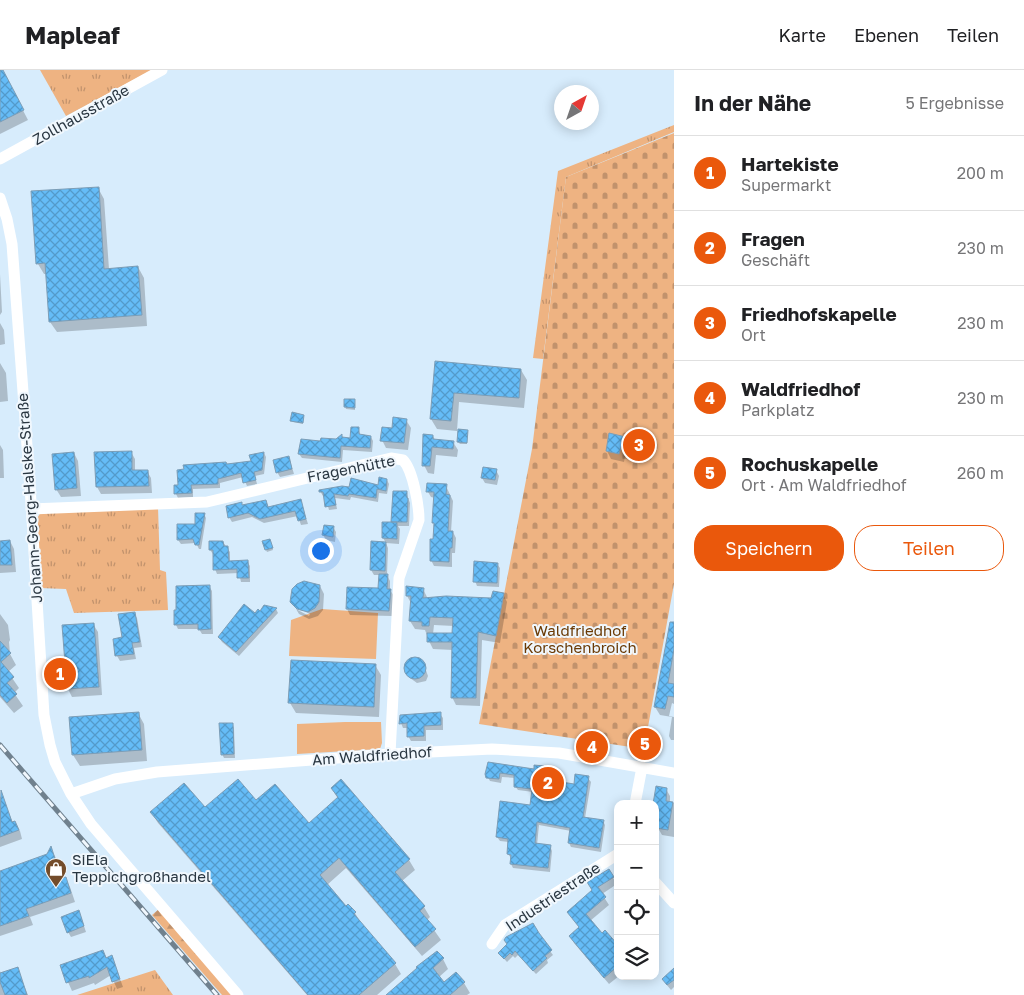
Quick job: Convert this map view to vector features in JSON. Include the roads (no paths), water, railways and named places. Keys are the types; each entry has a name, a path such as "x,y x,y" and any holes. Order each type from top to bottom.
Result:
{"street":[{"name":"Zollhausstraße","path":"0,159 162,70"},
{"name":"Johann-Georg-Halske-Straße","path":"0,198 12,244 32,510 44,714 52,754 71,794 100,836 238,995"},
{"name":"Fragenhütte","path":"32,510 207,502 398,458 404,460 409,469 419,515 416,530 399,578 390,754"},
{"name":"Am Waldfriedhof","path":"71,794 105,782 138,774 390,754 513,749 559,753 674,773"},
{"path":"636,800 642,767"},
{"name":"Industriestraße","path":"492,944 505,925 614,857"},
{"path":"659,886 674,903"}],"railway":[{"path":"0,745 217,995"}],"place":[{"name":"Friedhofskapelle","path":"639,445"},
{"name":"Hartekiste","path":"60,674"},
{"name":"Rochuskapelle","path":"645,744"},
{"name":"Waldfriedhof","path":"592,747"},
{"name":"Fragen","path":"548,783"},
{"name":"SiEla Teppichgroßhandel","path":"56,888"}],"park label":[{"name":"Waldfriedhof Korschenbroich","path":"580,640"}]}
